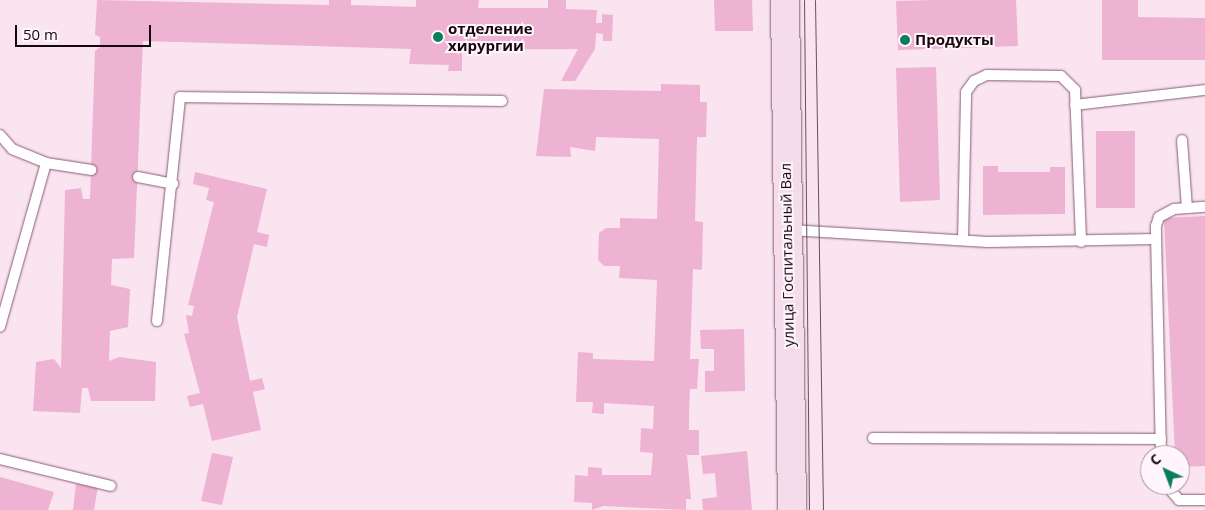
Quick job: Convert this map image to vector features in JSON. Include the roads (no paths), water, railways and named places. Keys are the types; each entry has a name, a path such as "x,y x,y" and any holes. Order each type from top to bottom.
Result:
{"main road":[{"name":"улица Госпитальный Вал","path":"785,0 792,510"}],"lane":[{"path":"963,240 966,92 974,81 987,75 1061,76 1075,90 1081,242"},
{"path":"1076,105 1205,90"},
{"path":"157,321 173,184 180,97 502,101"},
{"path":"0,135 12,149 46,163 91,170"},
{"path":"1182,140 1187,208"},
{"path":"0,328 46,163"},
{"path":"138,177 173,184"},
{"path":"1161,445 1156,239 1159,217 1187,208 1205,207"},
{"path":"787,230 963,240 1081,242 1156,239"},
{"path":"873,438 1161,439"},
{"path":"0,459 111,486"},
{"path":"1175,495 1180,500 1205,500"}],"tram line":[{"path":"804,0 809,510"},
{"path":"815,0 823,510"}],"place":[{"name":"отделение хирургии","path":"438,37"},
{"name":"Продукты","path":"905,40"}]}
